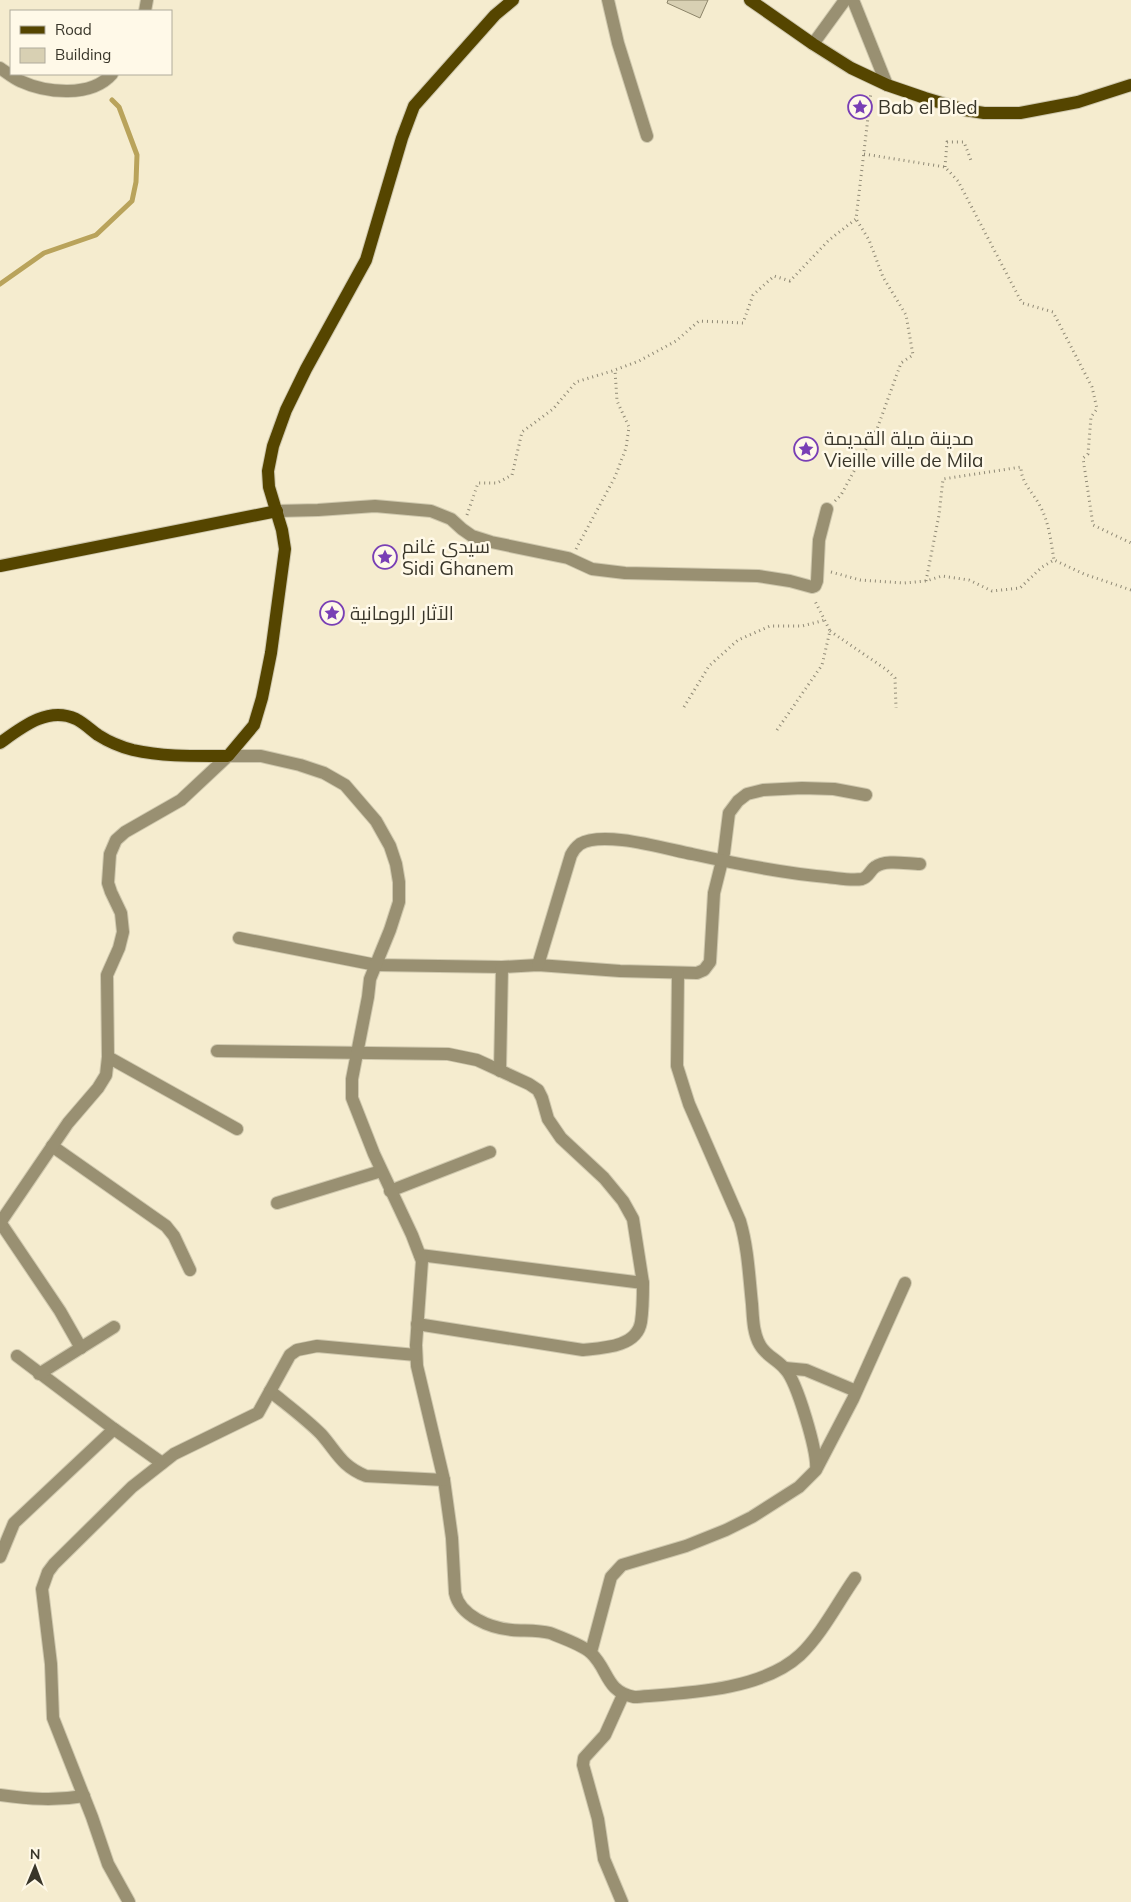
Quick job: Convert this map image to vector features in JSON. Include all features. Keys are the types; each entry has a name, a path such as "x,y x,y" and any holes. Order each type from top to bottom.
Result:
{"main road":[{"path":"0,743 22,727 38,719 47,716 62,716 76,719 99,736 133,750 163,756 228,756 254,725 262,698 269,662 285,549 277,511 269,487 268,471 273,446 286,410 298,385 366,260 402,138 414,106 495,15 513,0"},
{"path":"750,0 812,44 851,68 887,85 938,103 965,110 1006,114 1030,112 1078,102 1131,85"},
{"path":"0,566 277,511"}],"street":[{"path":"608,0 618,43 647,136"},
{"path":"812,44 845,0"},
{"path":"853,0 887,85"},
{"path":"13,75 42,89 65,91 90,88 108,79 111,75"},
{"path":"277,511 375,506 431,511 451,519 462,530 491,542 570,559 592,569 625,573 758,576 790,581 812,588 817,584 819,540 827,509"},
{"path":"81,1348 60,1311 0,1222 68,1123 98,1088 106,1074 108,1057 107,975 119,948 123,924 121,913 108,883 110,854 116,840 124,832 181,800 228,756 261,756 300,765 324,773 345,785 376,821 390,846 396,864 399,882 399,902 370,980 352,1079 352,1098 390,1191 420,1255 417,1366 444,1480 452,1538 457,1602 468,1614 494,1626 511,1630 548,1633 591,1652 616,1690 623,1695 634,1697 717,1690 782,1670 801,1654 819,1633 855,1578"},
{"path":"239,938 376,965 502,967 538,965 697,973 704,970 710,962 714,893 722,861 729,813 738,801 747,794 763,790 802,788 834,789 866,795"},
{"path":"538,965 570,856 574,849 582,843 593,840 625,840 722,861 810,876 863,879 874,867 883,863 920,864"},
{"path":"500,1071 502,967"},
{"path":"678,973 677,1066 689,1104 746,1239 754,1327 760,1346 772,1359 785,1368 793,1381 815,1453 816,1470"},
{"path":"218,1051 435,1052 460,1055 477,1060 538,1090 548,1119 561,1138 604,1178 623,1200 633,1219 643,1283 641,1323 636,1335 610,1348 583,1350 417,1324"},
{"path":"108,1057 237,1129"},
{"path":"52,1146 166,1226 174,1236 190,1270"},
{"path":"390,1191 490,1152"},
{"path":"277,1203 382,1171"},
{"path":"420,1255 643,1283"},
{"path":"591,1652 611,1577 622,1565 686,1546 726,1530 752,1517 799,1487 816,1470 856,1391 905,1283"},
{"path":"39,1374 114,1327"},
{"path":"129,1902 108,1864 84,1796 53,1718 51,1664 42,1589 48,1572 132,1487 162,1463 174,1454 258,1413 290,1355 297,1350 318,1346 416,1354"},
{"path":"17,1356 162,1463"},
{"path":"785,1368 806,1370 856,1391"},
{"path":"270,1391 320,1434 345,1464 354,1471 366,1476 444,1480"},
{"path":"0,1557 14,1523 114,1429"},
{"path":"622,1902 604,1859 598,1819 583,1765 584,1758 605,1735 623,1695"},
{"path":"0,1795 27,1799 63,1800 84,1796"}],"path":[{"path":"827,509 841,495 877,429 901,363 913,355 906,314 884,277 869,240 856,219 872,78"},
{"path":"945,167 946,142 964,142 972,163"},
{"path":"864,154 945,167 958,181 1022,302 1053,312 1092,387 1097,409 1091,417 1088,454 1083,458 1093,525 1131,543"},
{"path":"462,530 478,483 497,483 512,474 522,432 553,409 576,382 639,361 676,341 699,322 743,323 753,296 774,276 790,281 829,240 856,219"},
{"path":"570,559 615,477 626,448 629,427 617,401 615,370"},
{"path":"926,581 939,515 943,479 997,470 1020,467 1021,477 1040,505 1047,523 1054,560"},
{"path":"818,569 860,580 904,583 926,581 942,576 969,580 992,591 1020,588 1042,567 1054,560"},
{"path":"1054,560 1084,574 1131,590"},
{"path":"808,587 830,631 887,670 895,678 896,708"},
{"path":"684,707 709,666 738,640 770,626 802,626 825,620"},
{"path":"777,730 822,665 830,631"}],"building":[{"path":"668,0 708,0 700,18 667,3"}],"waterway":[{"path":"0,284 44,253 96,235 132,201 136,182 137,155 119,107 112,100"}],"place":[{"name":"Bab el Bled","path":"860,107"},
{"name":"مدينة ميلة القديمة Vieille ville de Mila","path":"806,449"},
{"name":"سيدي غانم Sidi Ghanem","path":"385,557"},
{"name":"الآثار الرومانية","path":"332,613"}]}
